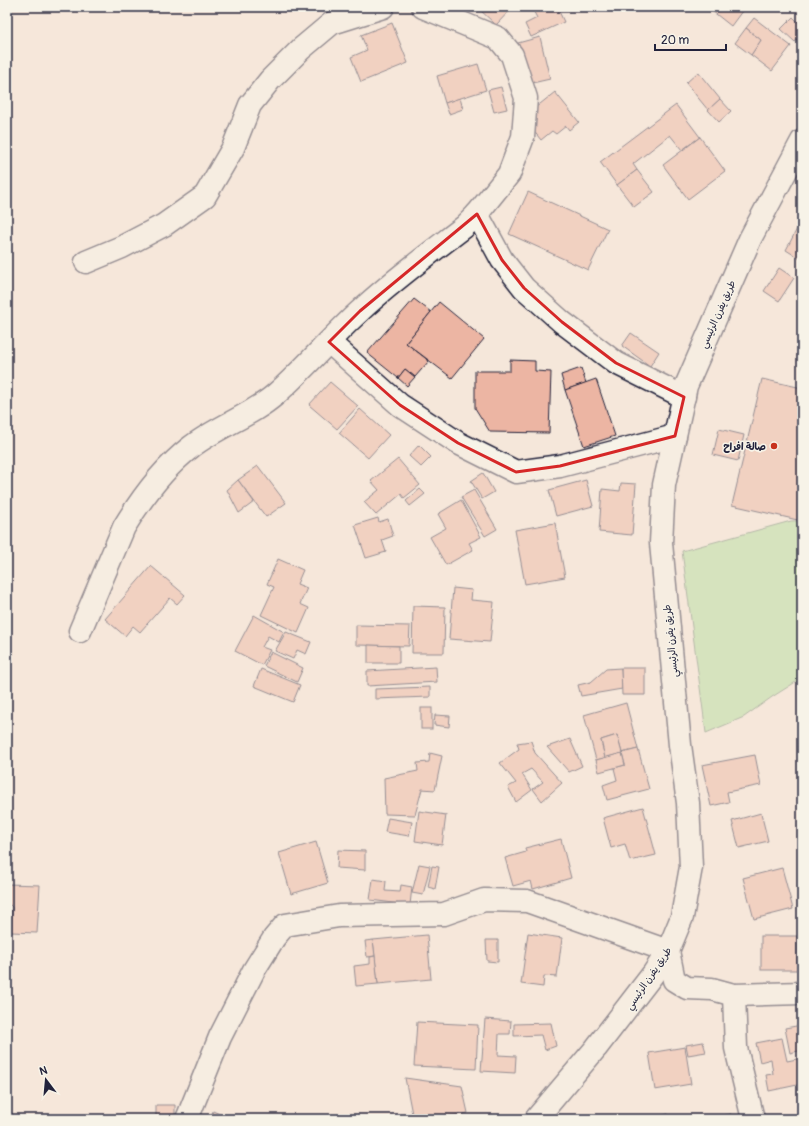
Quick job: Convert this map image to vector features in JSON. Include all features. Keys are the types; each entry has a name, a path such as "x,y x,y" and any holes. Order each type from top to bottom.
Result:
{"street":[{"path":"86,262 122,247 164,225 205,196 233,148 250,105 270,80 301,49 332,23 383,7"},
{"path":"80,631 124,528 133,513 168,470 191,447 234,420 255,410 276,394 360,311 464,227 477,214 509,174 523,137 526,98 512,55 498,38 423,7"},
{"name":"طريق يفرن الرئيسي","path":"536,1119 626,1011 668,951 682,917 691,867 688,803 680,745 661,543 664,484 686,386 750,239 800,150"},
{"path":"477,214 502,260 524,288 562,322 616,363 684,397"},
{"path":"330,342 400,405 458,443 516,472 560,466 675,436"},
{"path":"187,1119 220,1037 254,970 274,938 285,925 339,916 444,914 484,900 527,901 668,951 674,980 687,988 712,989 734,995 802,993"},
{"path":"734,995 736,1048 753,1119"}],"highlighted area":[{"path":"477,214 502,260 524,288 562,322 616,363 684,397 675,436 560,466 516,472 458,443 400,405 329,342 360,311"}],"green space":[{"path":"791,521 802,521 802,678 744,717 706,733 682,551"}],"building":[{"path":"452,7 471,7 462,17"},
{"path":"477,7 513,7 496,25"},
{"path":"557,7 564,22 531,37 525,24 537,18 532,8"},
{"path":"707,7 745,7 731,26"},
{"path":"793,17 802,26 802,34 795,42 781,29"},
{"path":"754,18 791,46 772,71 751,55 761,40 746,28"},
{"path":"392,23 408,63 361,82 351,57 367,50 361,35"},
{"path":"746,28 761,40 751,55 735,43"},
{"path":"540,37 550,79 528,84 518,43"},
{"path":"478,64 486,90 445,103 437,76"},
{"path":"698,72 720,99 708,110 686,83"},
{"path":"501,87 507,109 494,112 488,90"},
{"path":"555,92 579,122 569,130 566,126 556,134 552,131 541,140 528,124 530,112"},
{"path":"460,98 463,109 449,114 445,103"},
{"path":"720,99 731,111 719,122 708,110"},
{"path":"676,105 700,137 682,150 670,135 633,164 637,170 617,185 600,162"},
{"path":"700,137 725,171 688,199 663,165"},
{"path":"637,170 654,192 634,207 617,185"},
{"path":"528,192 608,229 588,270 509,234"},
{"path":"799,225 802,227 802,260 786,250"},
{"path":"779,268 794,278 779,301 764,291"},
{"path":"414,299 431,312 406,343 429,361 415,377 405,369 398,378 367,353"},
{"path":"439,302 484,339 452,378 406,343"},
{"path":"631,333 659,352 650,366 622,346"},
{"path":"510,360 535,361 535,371 551,372 549,433 490,432 475,408 475,371 510,371"},
{"path":"581,368 586,383 565,390 561,375"},
{"path":"405,369 415,377 407,386 398,378"},
{"path":"596,379 615,436 584,446 565,390"},
{"name":"صالة افراح","path":"762,379 802,388 802,521 732,505"},
{"path":"330,382 358,406 337,429 309,405"},
{"path":"360,409 389,435 368,458 339,433"},
{"path":"719,429 744,435 738,461 713,455"},
{"path":"419,445 431,457 421,467 409,456"},
{"path":"398,459 420,485 404,498 401,494 376,515 364,502 379,490 371,481"},
{"path":"258,466 286,503 266,517 238,480"},
{"path":"483,473 494,492 482,499 471,481"},
{"path":"238,480 254,502 239,513 227,490"},
{"path":"586,480 593,506 556,516 549,490"},
{"path":"621,483 636,484 632,535 599,532 602,489 620,491"},
{"path":"420,489 425,494 410,506 406,501"},
{"path":"474,490 497,529 485,536 461,497"},
{"path":"461,500 481,537 469,543 473,550 446,565 430,537 446,528 438,514"},
{"path":"378,518 379,522 388,519 393,536 382,540 386,552 366,558 355,525"},
{"path":"555,523 565,577 525,584 515,530"},
{"path":"278,559 303,570 297,584 307,588 300,604 309,608 298,633 261,615 274,587 267,584"},
{"path":"151,566 185,595 177,604 170,598 140,632 133,626 125,636 105,619"},
{"path":"453,588 472,590 471,600 494,602 490,642 449,639"},
{"path":"413,606 445,607 444,653 412,653"},
{"path":"254,615 284,632 279,642 268,636 262,647 270,650 262,665 235,651"},
{"path":"356,625 410,626 409,646 356,645"},
{"path":"286,632 311,642 306,654 297,650 293,659 275,651"},
{"path":"368,645 399,646 399,663 368,663"},
{"path":"271,652 303,668 297,682 264,666"},
{"path":"436,667 437,682 367,686 367,671"},
{"path":"621,668 622,689 581,696 578,685 591,682 606,669"},
{"path":"621,668 645,668 645,695 622,695"},
{"path":"261,669 300,685 293,702 254,686"},
{"path":"430,687 430,697 375,699 375,689"},
{"path":"626,703 638,749 622,753 617,735 601,740 605,758 596,760 584,715"},
{"path":"421,708 432,708 432,729 421,729"},
{"path":"435,715 450,716 449,727 434,725"},
{"path":"617,735 622,753 605,758 601,740"},
{"path":"570,739 582,766 569,772 547,747"},
{"path":"531,741 535,753 562,783 542,801 533,789 543,782 531,769 522,774 532,790 516,802 508,787 516,783 500,763 519,749 517,743"},
{"path":"638,749 649,789 607,800 603,785 617,780 614,768 625,765 622,753"},
{"path":"430,753 442,756 435,790 422,789 415,815 385,814 384,778 418,771 417,763 429,762"},
{"path":"622,753 625,765 599,772 596,760"},
{"path":"755,755 761,785 727,792 729,802 711,806 702,765"},
{"path":"643,807 656,855 630,861 625,844 611,848 603,818"},
{"path":"419,811 446,815 442,845 415,841"},
{"path":"761,813 768,841 739,848 732,821"},
{"path":"388,818 412,822 409,836 385,832"},
{"path":"561,839 571,878 533,889 531,881 513,886 505,858 526,852 525,848"},
{"path":"316,842 328,883 291,894 279,853"},
{"path":"338,850 365,851 365,870 337,868"},
{"path":"419,864 430,866 423,895 412,893"},
{"path":"432,866 439,867 435,889 428,887"},
{"path":"782,868 793,909 754,919 743,878"},
{"path":"373,879 386,881 385,891 400,892 401,885 412,887 410,905 370,900"},
{"path":"7,884 40,885 37,933 11,932 12,907 7,902"},
{"path":"528,933 562,938 557,977 544,976 543,987 521,984"},
{"path":"427,935 431,979 378,984 373,940"},
{"path":"761,936 797,936 797,970 761,970"},
{"path":"373,940 375,956 367,957 365,941"},
{"path":"486,940 498,940 498,962 487,961"},
{"path":"375,956 378,984 356,986 354,966 370,964 370,957"},
{"path":"485,1019 511,1021 510,1034 499,1034 498,1055 516,1056 515,1073 481,1071"},
{"path":"417,1022 478,1025 476,1069 414,1066"},
{"path":"551,1023 556,1046 545,1050 541,1035 514,1036 514,1024"},
{"path":"802,1025 802,1050 790,1053 785,1028"},
{"path":"782,1038 787,1061 802,1058 802,1084 769,1091 766,1075 773,1074 771,1059 760,1062 756,1043"},
{"path":"703,1042 706,1052 688,1055 686,1045"},
{"path":"685,1047 691,1084 655,1090 649,1053"},
{"path":"405,1078 462,1086 468,1113 434,1119 413,1119"},
{"path":"156,1105 175,1105 175,1115 156,1116"},
{"path":"213,1111 224,1116 223,1119 210,1119"},
{"path":"668,1114 670,1119 652,1119"},
{"path":"731,1114 731,1119 706,1119"}],"place":[{"name":"صالة افراح","path":"774,446"}]}
